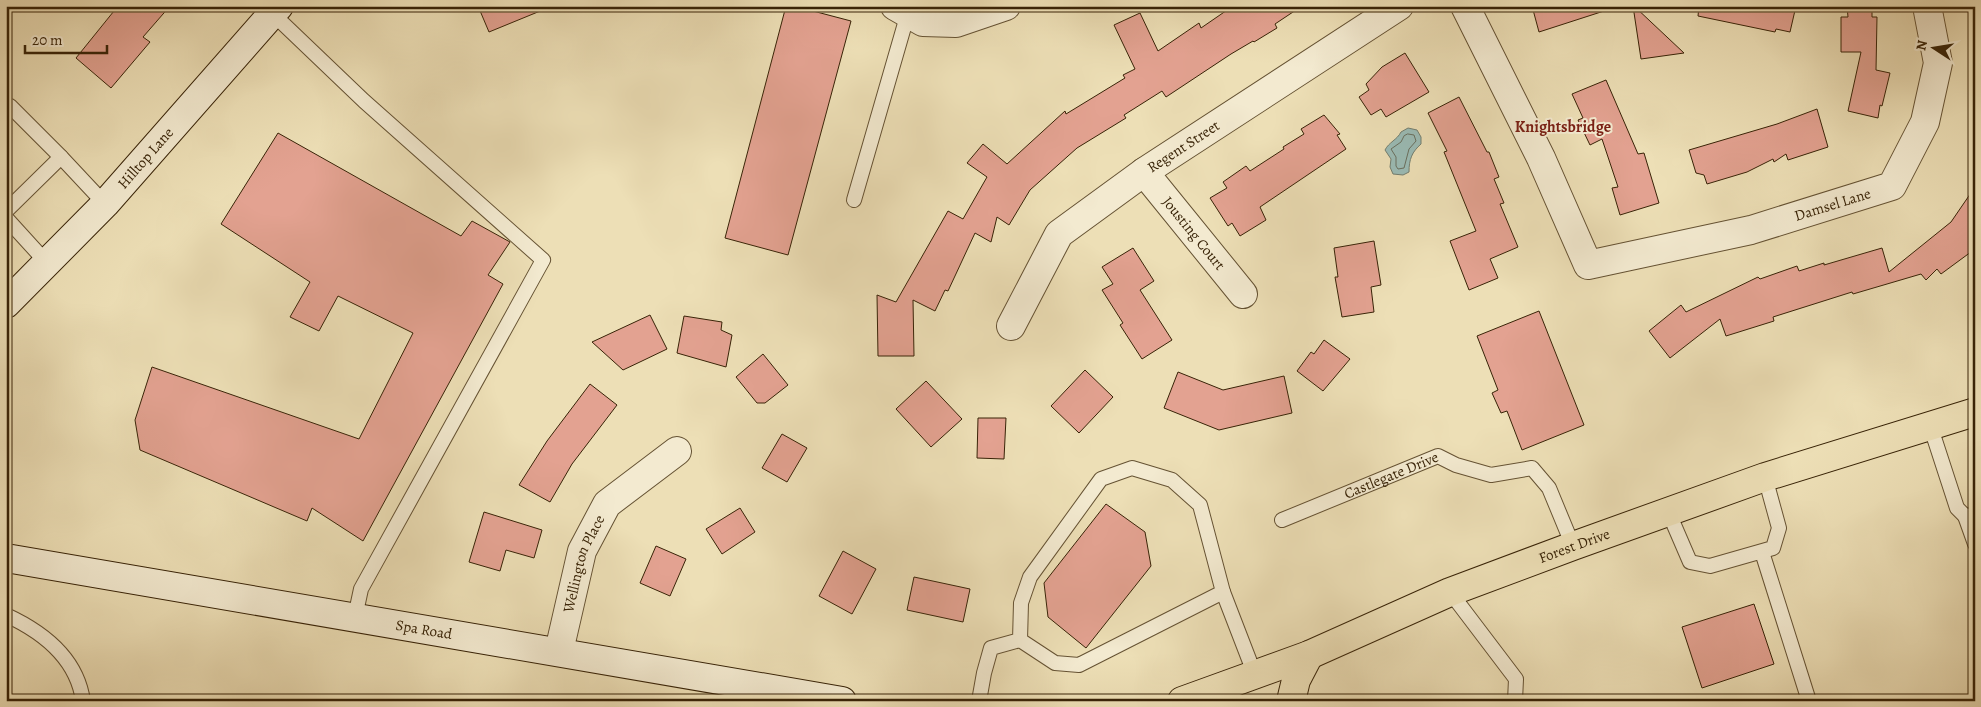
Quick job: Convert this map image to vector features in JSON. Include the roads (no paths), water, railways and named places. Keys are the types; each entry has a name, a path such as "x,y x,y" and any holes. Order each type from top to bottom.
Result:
{"main road":[{"name":"Forest Drive","path":"1182,701 1309,655 1450,592 1668,511 1765,477 1975,412"},
{"path":"1291,701 1296,680 1309,655"}],"street":[{"path":"901,10 923,22 956,23 1006,6"},
{"name":"Regent Street","path":"1011,326 1059,234 1144,172 1399,6"},
{"name":"Damsel Lane","path":"1465,6 1542,158 1588,265 1751,230 1892,186 1925,122 1938,63 1927,6"},
{"name":"Hilltop Lane","path":"6,304 105,204 276,10"},
{"name":"Jousting Court","path":"1144,172 1243,294"},
{"name":"Wellington Place","path":"559,651 582,551 607,504 677,451"},
{"name":"Spa Road","path":"6,558 559,651 842,701"}],"lane":[{"path":"276,10 364,101 543,260 361,589 356,617"},
{"path":"854,200 901,10"},
{"path":"10,106 105,204"},
{"path":"6,211 61,158"},
{"path":"6,218 47,263"},
{"path":"1930,425 1957,508 1970,515 1975,544"},
{"name":"Castlegate Drive","path":"1282,520 1438,456 1456,466 1491,475 1532,468 1549,488 1573,546"},
{"path":"1020,640 1021,603 1030,577 1101,479 1132,468 1172,480 1200,505 1223,592 1255,674"},
{"path":"1668,511 1690,562 1710,566 1762,552 1773,548 1779,528 1765,477"},
{"path":"1762,552 1809,701"},
{"path":"979,701 991,648 1020,640 1055,663 1079,665 1223,592"},
{"path":"1450,592 1516,679 1515,701"},
{"path":"6,615 37,632 55,646 68,661 75,674 81,690 82,701"}],"water":[{"path":"1408,128 1417,130 1421,137 1421,144 1412,156 1409,172 1403,175 1393,174 1390,167 1391,159 1385,150 1401,132"}],"district":[{"name":"Knightsbridge","path":"1563,126"}]}
